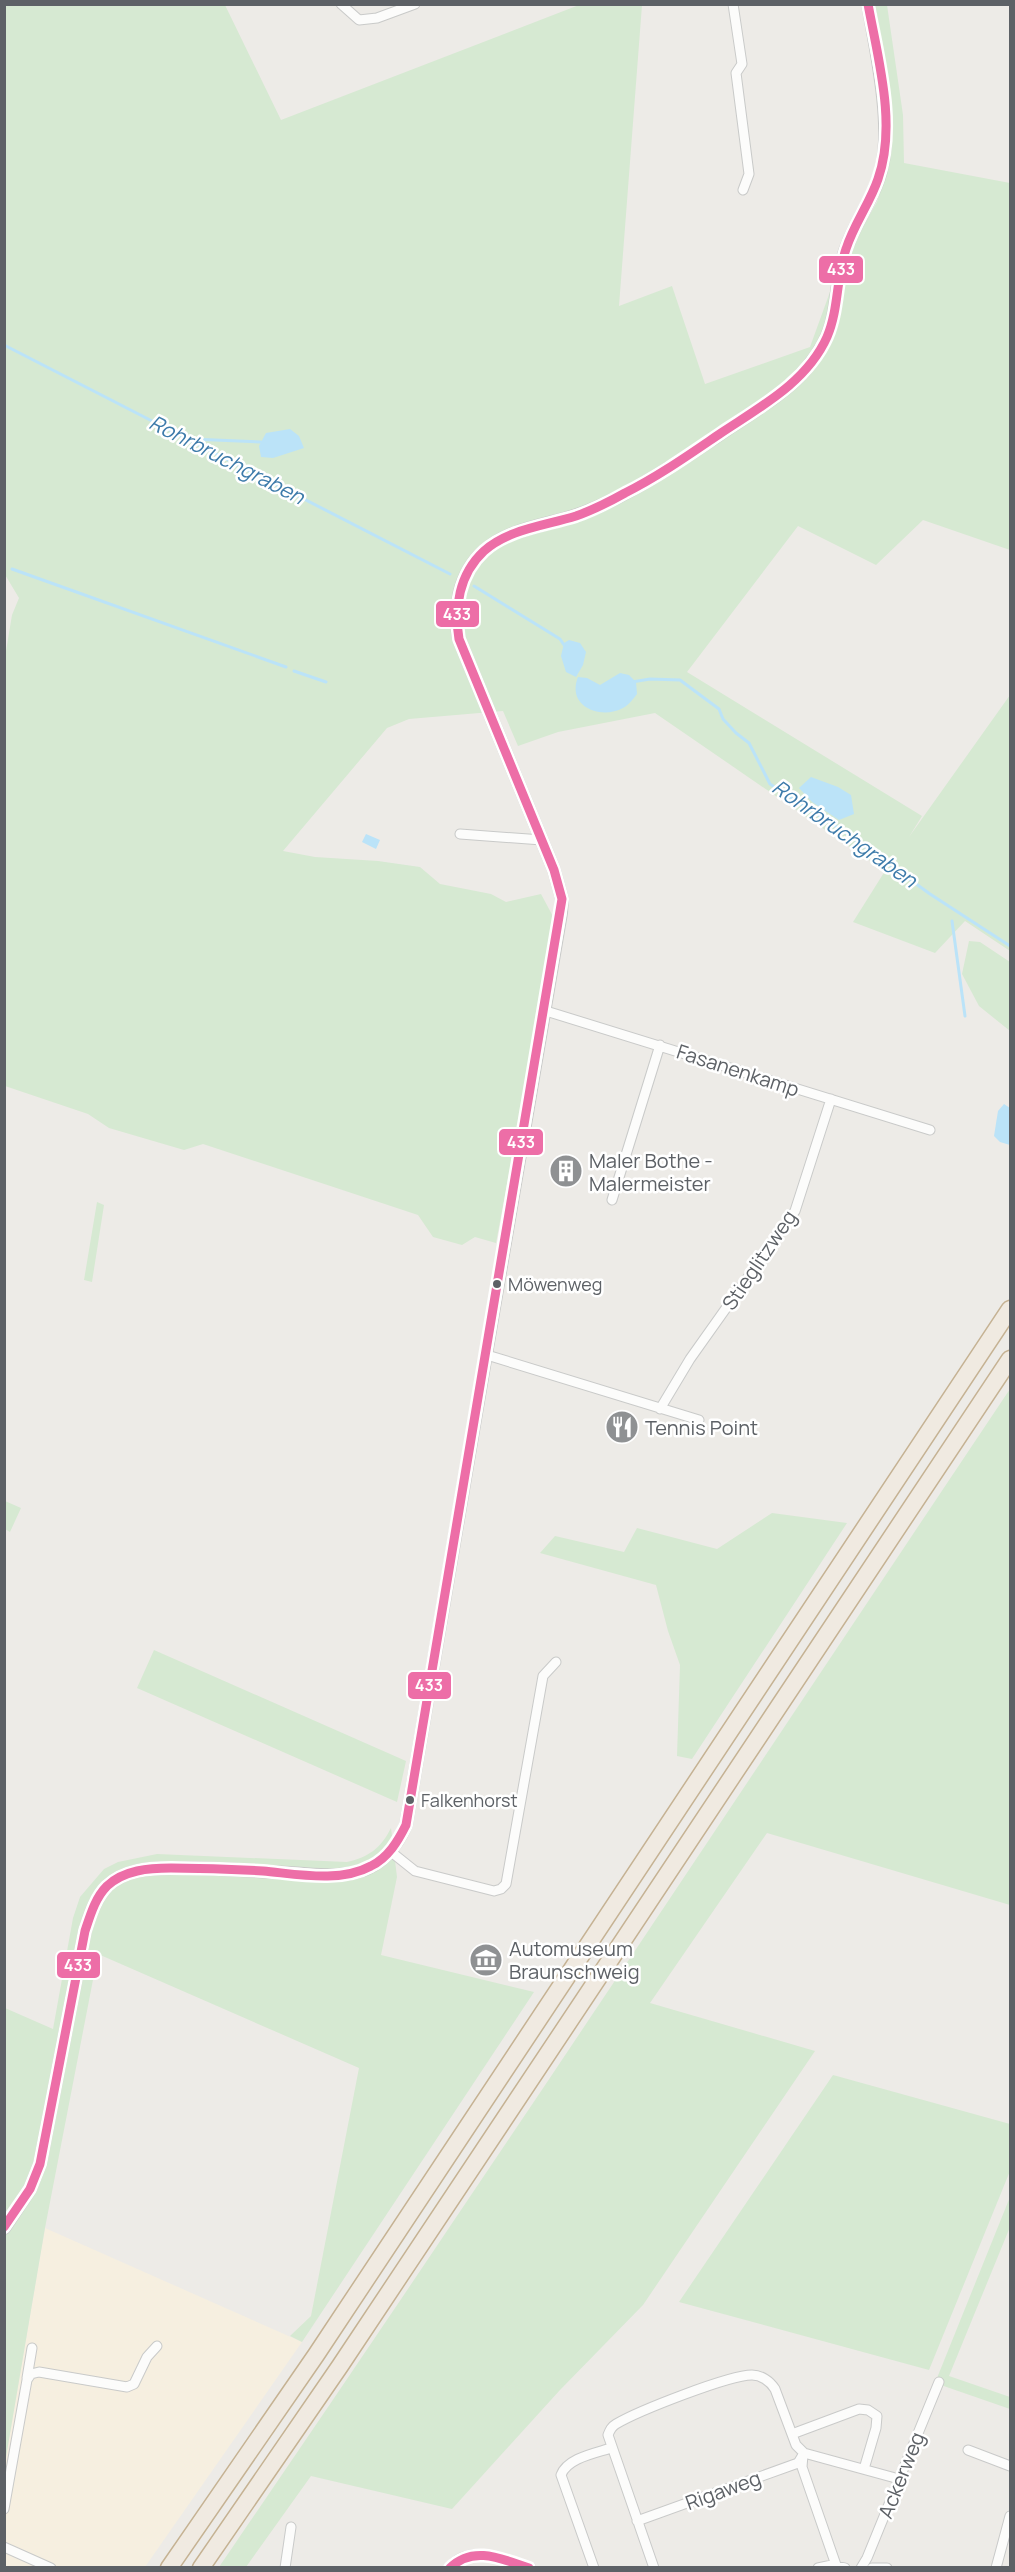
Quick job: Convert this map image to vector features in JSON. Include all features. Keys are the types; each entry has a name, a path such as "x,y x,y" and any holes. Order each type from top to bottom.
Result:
{"highway":[{"path":"169,2568 316,2355 1011,1309"},
{"path":"201,2568 340,2367 1011,1359"}],"street":[{"path":"341,4 359,20 378,18 415,4"},
{"path":"733,4 742,64 736,73 749,174 743,190"},
{"path":"4,2228 30,2188 40,2164 85,1931 94,1904 108,1886 135,1871 154,1869 345,1874 371,1867 390,1851 402,1833 410,1810 546,1011 560,926 562,899 554,870 459,639 456,608 469,572 483,551 501,539 568,519 607,503 695,451 789,386 802,374 819,352 835,314 844,253 882,167 885,130 868,4"},
{"path":"460,834 542,840"},
{"name":"Fasanenkamp","path":"546,1011 930,1130"},
{"path":"612,1200 660,1045"},
{"name":"Stieglitzweg","path":"660,1409 690,1359 795,1211 831,1099"},
{"path":"487,1355 699,1420"},
{"path":"390,1851 407,1866 422,1873 494,1891 506,1884 543,1676 556,1662"},
{"path":"27,2380 31,2374 39,2372 128,2387 134,2384 147,2357 157,2346"},
{"path":"4,2509 32,2348"},
{"path":"654,2568 608,2435 616,2424 686,2395 744,2376 757,2375 772,2385 796,2445 804,2453 899,2479"},
{"name":"Ackerweg","path":"861,2568 939,2382"},
{"path":"792,2434 859,2409 873,2413 877,2416 876,2428 864,2469"},
{"path":"594,2568 561,2475 563,2470 581,2458 611,2448"},
{"path":"968,2450 1011,2466"},
{"path":"804,2453 802,2467 840,2566 818,2568"},
{"name":"Rigaweg","path":"637,2521 798,2463 804,2453"},
{"path":"996,2568 1011,2516"},
{"path":"285,2568 291,2528"},
{"path":"4,2547 51,2568"},
{"path":"448,2568 457,2559 474,2554 531,2568"},
{"path":"872,2568 887,2568"}],"shaded area":[{"path":"45,2228 302,2342 145,2567 5,2568 5,2463"}],"green space":[{"path":"5,5 225,5 281,120 579,5 642,5 619,306 672,286 705,384 810,347 847,245 861,230 877,202 889,165 891,129 874,5 887,5 903,115 904,163 1010,183 1010,550 923,520 876,565 798,526 687,672 922,816 909,837 1010,695 1010,951 965,921 935,953 853,922 885,871 655,713 558,732 518,746 503,711 409,719 387,728 283,851 315,857 378,861 420,867 440,884 491,894 506,902 541,894 556,922 496,1243 475,1237 462,1245 433,1237 418,1215 203,1144 184,1150 109,1128 88,1114 5,1086 4,663 12,615 19,598 4,573"},
{"path":"969,941 980,942 1010,962 1010,1031 979,1006 962,974"},
{"path":"97,1202 104,1205 92,1282 84,1280"},
{"path":"1010,1389 1010,1905 767,1833 650,2003 815,2051 643,2305 560,2390 452,2509 311,2476 246,2567 219,2567 517,2127"},
{"path":"5,1501 21,1508 10,1532 5,1529"},
{"path":"772,1513 847,1523 692,1759 677,1756 680,1665 656,1585 540,1553 555,1536 624,1552 637,1528 717,1549"},
{"path":"154,1650 406,1761 397,1802 137,1688"},
{"path":"391,1828 397,1877 381,1955 534,1992 302,2342 290,2336 311,2316 359,2068 98,1954 45,2228 5,2463 5,2008 53,2029 73,1918 80,1897 104,1869 118,1862 157,1854 347,1862 374,1851"},
{"path":"833,2075 1010,2124 1010,2171 929,2370 679,2302"},
{"path":"1010,2197 1010,2227 949,2376 1010,2397 1010,2409 935,2383"}],"water":[{"path":"290,429 299,436 304,448 273,458 261,457 259,446 266,433"},
{"path":"569,640 580,643 586,652 583,665 576,677 566,672 561,656 564,643"},
{"path":"620,673 629,675 636,682 637,694 627,705 605,712 588,708 581,703 577,696 578,677 587,678 600,685"},
{"path":"811,777 838,787 851,795 854,814 839,820 812,802 799,788"},
{"path":"366,834 380,840 376,849 362,842"},
{"path":"1004,1104 1010,1108 1010,1145 1000,1142 994,1136 998,1111"}],"waterway":[{"name":"Rohrbruchgraben","path":"4,345 450,574"},
{"path":"191,439 261,442"},
{"path":"12,569 286,667"},
{"name":"Rohrbruchgraben","path":"474,586 560,639 564,645"},
{"path":"294,671 326,682"},
{"name":"Rohrbruchgraben","path":"632,682 650,679 680,680 719,709 723,719 749,743 770,784 843,831 930,894 1010,946"},
{"path":"952,921 965,1016"}],"transit line":[{"name":"433","path":"4,2227 30,2189 40,2164 85,1931 96,1902 107,1886 129,1873 163,1868 263,1871 318,1876 346,1874 377,1863 396,1843 406,1825 562,899 554,870 459,639 457,615 460,592 476,560 494,544 527,529 589,511 650,479 781,392 795,380 818,353 831,326 846,249 875,188 883,158 886,137 884,92 868,4"},
{"name":"433","path":"450,2568 468,2557 478,2556 498,2558 529,2568"}],"place":[{"name":"Maler Bothe - Malermeister","path":"566,1171"},
{"name":"Möwenweg","path":"497,1284"},
{"name":"Tennis Point","path":"622,1427"},
{"name":"Falkenhorst","path":"410,1800"},
{"name":"Automuseum Braunschweig","path":"486,1960"}]}
